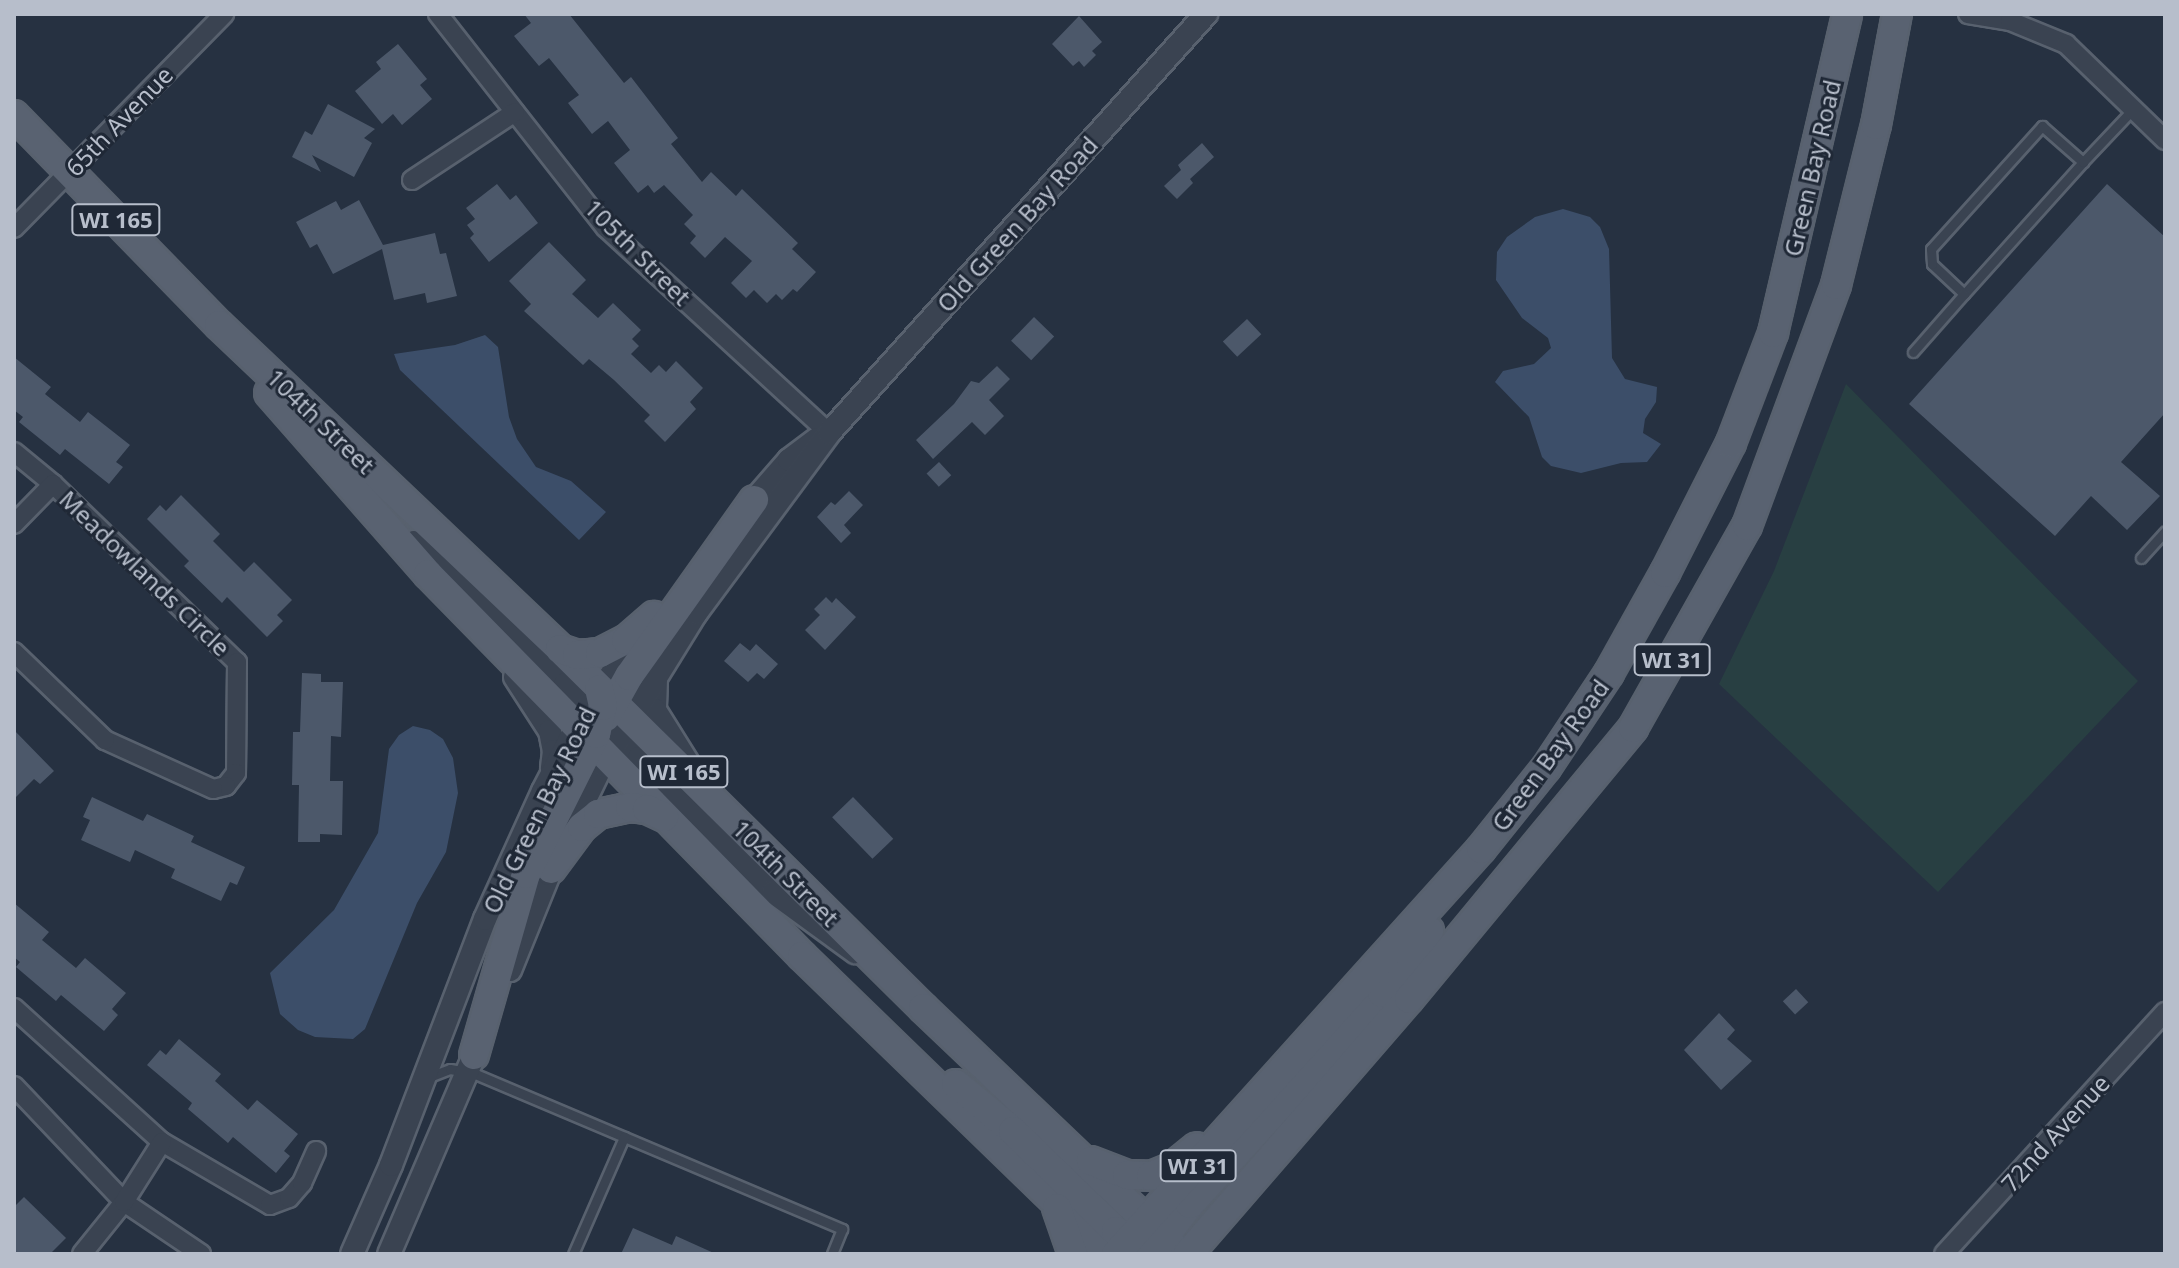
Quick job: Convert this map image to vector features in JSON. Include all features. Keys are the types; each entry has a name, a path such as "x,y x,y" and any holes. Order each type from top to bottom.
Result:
{"main road":[{"name":"Green Bay Road","path":"1143,1247 1249,1110 1481,849 1546,768 1609,673 1665,573 1731,443 1773,333 1847,14"},
{"name":"Green Bay Road","path":"1188,1254 1242,1196 1633,728 1747,526 1836,285 1876,125 1897,14"},
{"name":"104th Street","path":"14,115 219,325 560,649 603,721 672,822 875,1026 1051,1197 1143,1247"},
{"name":"104th Street","path":"219,325 267,391 463,609 603,721 710,797 883,969 1078,1155 1143,1247"},
{"path":"471,1063 526,874 603,721 754,500"},
{"path":"560,649 577,655 600,653 626,640 654,616"},
{"path":"551,869 582,827 604,812 640,807 672,822"},
{"path":"875,1026 993,1113 1143,1247 1389,985 1426,937 1481,849"},
{"path":"1078,1155 1127,1175 1156,1175 1177,1165 1236,1113 1249,1110"},
{"path":"1221,1254 1225,1229 1242,1196"},
{"path":"1051,1197 1066,1227 1073,1254"}],"street":[{"name":"65th Avenue","path":"14,228 224,14"},
{"name":"105th Street","path":"438,14 606,228 829,433"},
{"name":"Old Green Bay Road","path":"352,1254 485,919 550,776 603,721 658,671 687,625 829,433 1206,14"},
{"path":"1968,14 2010,21 2066,44 2165,140"},
{"path":"412,180 515,112"},
{"name":"Old Green Bay Road","path":"389,1254 551,869 603,721 654,616 802,449 829,433"},
{"name":"Meadowlands Circle","path":"14,452 53,484 237,662 236,773 226,786 213,789 105,740 14,652"},
{"path":"14,524 53,484"},
{"path":"365,502 439,564 565,684 773,892 823,932 883,969"},
{"path":"463,609 541,715 553,746 550,776"},
{"path":"658,671 653,694 657,715 710,797"},
{"path":"14,1008 162,1142 270,1205 289,1198 302,1183 316,1151"},
{"name":"72nd Avenue","path":"1944,1254 2165,1012"},
{"path":"14,1086 124,1202 201,1254"},
{"path":"82,1254 124,1202 162,1142"}],"lane":[{"path":"1913,352 2134,108"},
{"path":"1964,294 1932,264 1931,249 2042,126 2083,162"},
{"path":"2141,558 2165,531"},
{"path":"423,1081 446,1069 471,1063 624,1137 842,1229 832,1254"},
{"path":"573,1254 624,1137"}],"green space":[{"path":"1846,384 2138,681 1938,892 1719,684 1774,571"}],"water":[{"path":"1563,209 1590,217 1600,227 1609,249 1612,358 1625,379 1657,387 1656,402 1645,419 1643,433 1661,444 1647,462 1621,463 1581,473 1551,466 1542,457 1529,417 1495,382 1503,371 1534,364 1551,348 1548,338 1522,318 1496,280 1497,252 1507,237 1535,217"},
{"path":"485,335 498,347 509,417 517,439 536,467 571,481 606,512 579,540 400,370 394,354 455,345"},
{"path":"413,726 430,730 443,739 453,758 458,793 446,852 417,903 365,1029 353,1039 315,1037 298,1030 280,1014 270,973 334,910 378,833 389,749 399,735"}],"building":[{"path":"524,14 569,14 624,83 631,77 678,138 671,144 702,182 711,172 736,196 742,189 798,243 792,249 816,272 797,292 793,289 782,300 776,294 767,303 754,290 746,298 731,283 752,261 725,237 705,258 690,243 696,236 684,224 693,215 664,185 654,193 648,185 638,193 614,163 630,150 608,121 592,134 568,103 579,95 549,58 539,66 514,36 531,23"},
{"path":"1079,16 1102,42 1092,51 1096,55 1084,67 1079,61 1073,66 1052,44"},
{"path":"398,44 427,79 420,85 432,99 402,125 393,114 382,124 355,91 381,69 376,62"},
{"path":"328,104 375,129 364,138 372,143 354,177 312,155 321,172 292,157 305,131 312,135"},
{"path":"1202,143 1214,157 1190,179 1193,183 1177,199 1164,186 1181,170 1178,165"},
{"path":"497,184 510,200 516,195 538,223 489,262 470,238 474,234 467,225 475,219 466,208"},
{"path":"2107,184 2165,237 2165,413 2121,462 2160,496 2127,530 2091,496 2055,536 1909,404"},
{"path":"359,200 383,245 435,233 440,254 446,253 457,296 427,303 425,293 394,300 382,249 333,274 317,244 310,248 296,222 336,201 341,210"},
{"path":"549,242 586,280 572,294 598,318 613,303 641,330 632,339 639,346 631,354 651,373 659,365 666,372 676,361 703,388 690,402 696,409 665,442 644,421 650,415 614,380 589,359 583,365 524,311 531,304 509,281"},
{"path":"1034,317 1054,336 1031,360 1011,341"},
{"path":"1247,319 1261,334 1237,357 1223,342"},
{"path":"14,357 51,387 45,394 80,422 88,412 130,445 116,462 123,467 109,484 65,449 60,455 19,422 23,417 14,410"},
{"path":"997,366 1010,379 989,400 1004,416 985,435 972,422 933,459 916,440 954,404 971,381 979,383"},
{"path":"939,462 951,475 939,487 927,474"},
{"path":"849,491 863,505 844,525 851,533 841,543 817,517 831,502 835,505"},
{"path":"181,495 220,534 213,541 244,572 254,562 292,600 277,615 283,621 267,637 227,597 222,603 184,566 189,561 147,519 160,505 166,511"},
{"path":"826,597 832,603 836,598 856,617 825,650 805,630 820,615 814,609"},
{"path":"740,643 750,651 756,644 778,664 764,679 757,673 748,682 724,661"},
{"path":"302,673 321,674 321,682 343,682 341,737 331,736 330,781 343,781 342,835 320,834 320,842 298,842 299,785 292,785 293,732 300,732"},
{"path":"14,730 54,771 40,784 34,779 14,799"},
{"path":"92,797 143,821 147,814 194,836 191,842 245,867 237,885 230,882 221,901 171,878 175,869 135,850 130,862 81,840 90,820 83,817"},
{"path":"853,797 893,839 872,859 832,817"},
{"path":"14,903 49,932 42,940 76,968 85,958 126,993 112,1009 118,1015 104,1031 61,995 56,1001 16,967 20,962 14,957"},
{"path":"1796,989 1808,1002 1795,1014 1783,1001"},
{"path":"1719,1013 1735,1030 1727,1039 1752,1061 1721,1090 1684,1050"},
{"path":"179,1039 221,1074 215,1081 248,1110 257,1100 298,1134 284,1151 290,1156 276,1173 233,1137 228,1143 188,1109 192,1103 147,1065 160,1050 166,1055"},
{"path":"24,1197 66,1238 50,1254 14,1254 14,1207"},
{"path":"633,1228 672,1245 676,1236 716,1254 621,1254"}]}
